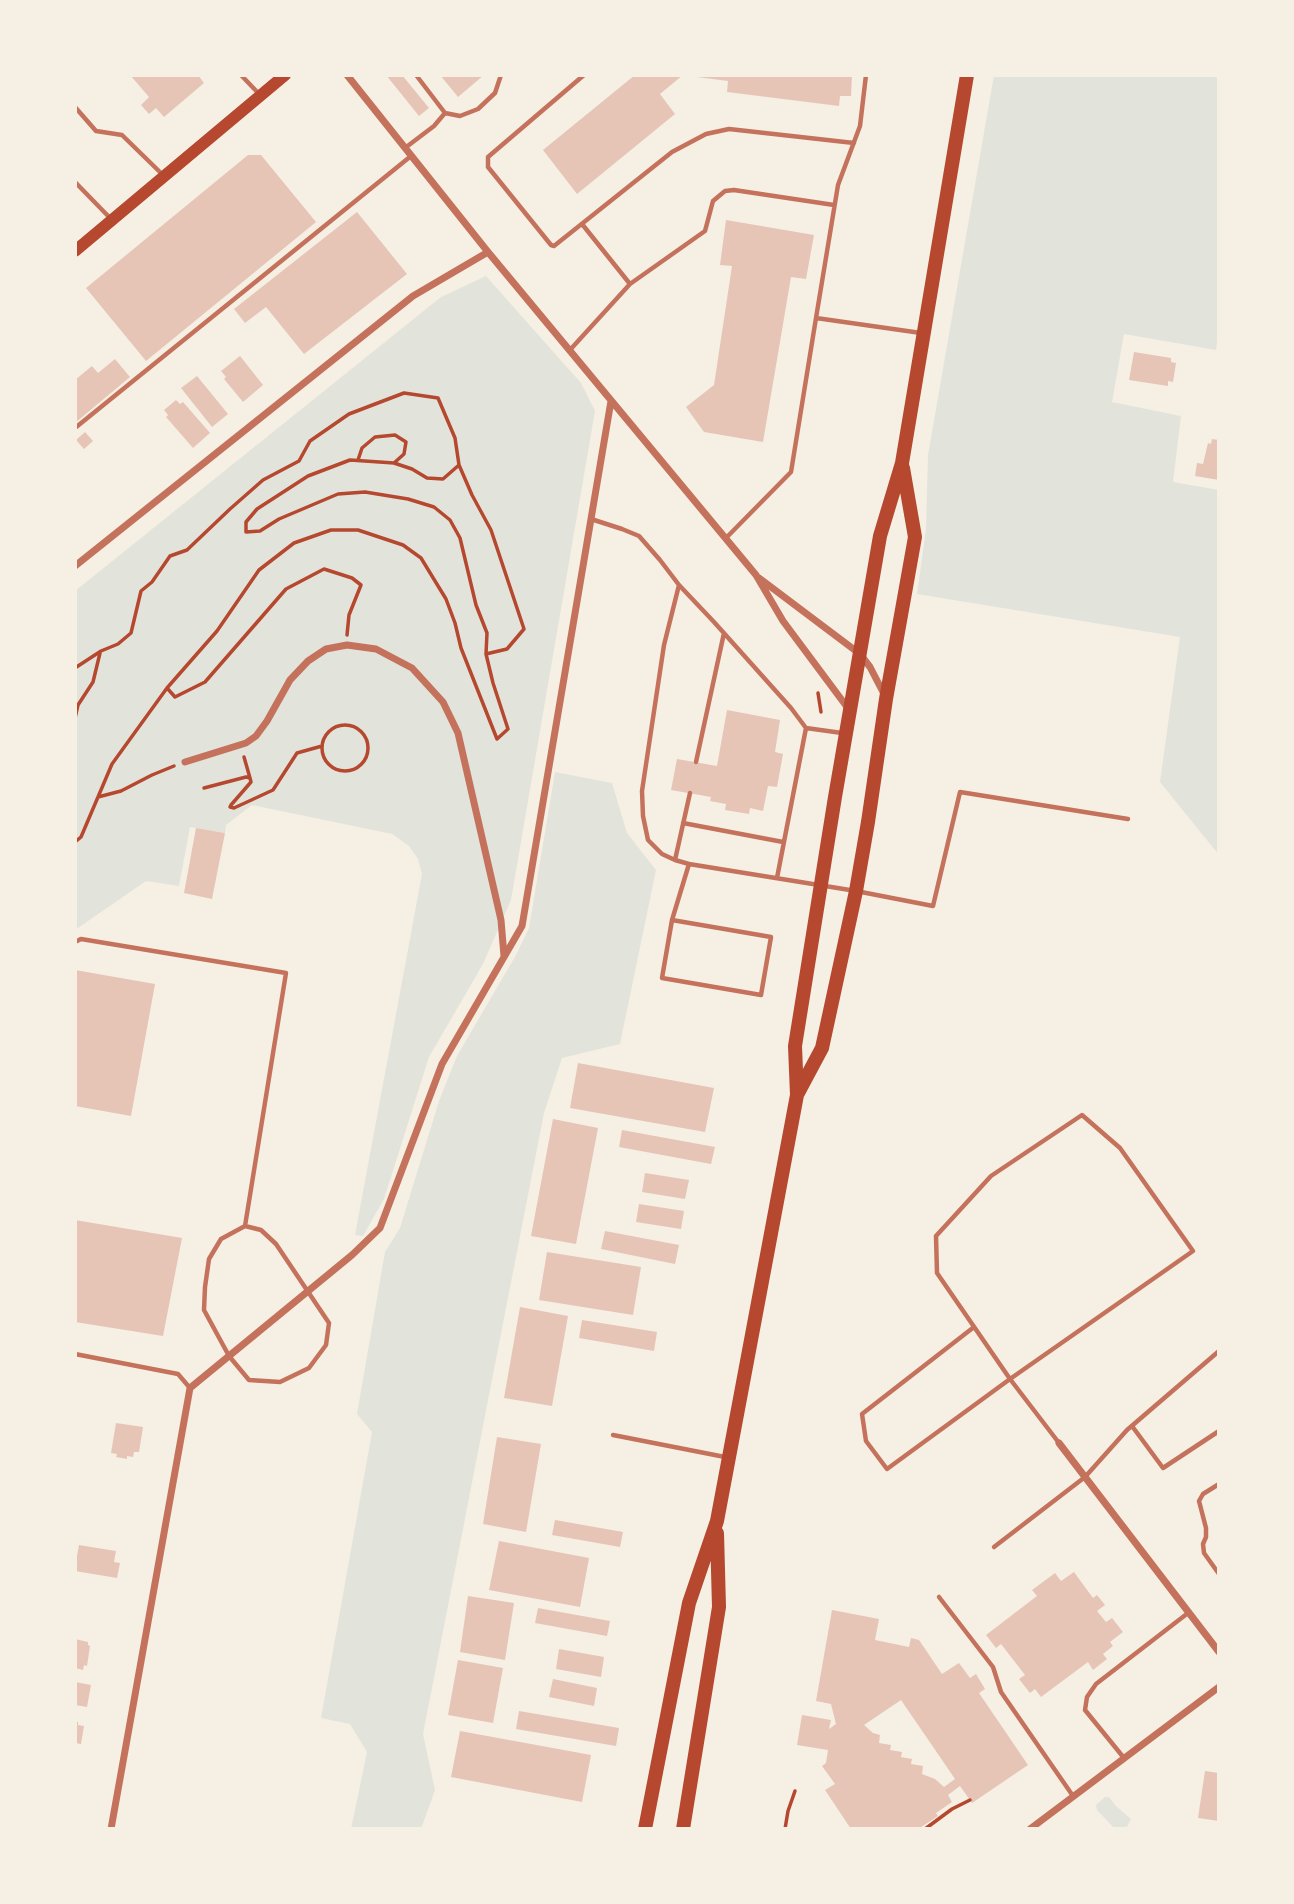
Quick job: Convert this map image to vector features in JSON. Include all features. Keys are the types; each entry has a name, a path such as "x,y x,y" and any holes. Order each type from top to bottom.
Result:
{"main road":[{"path":"75,251 285,75"},
{"path":"645,1829 689,1603 717,1521 797,1095 795,1046 846,733 880,536 902,463 967,75"},
{"path":"797,1095 822,1048 856,891 875,778 915,537 902,463"},
{"path":"683,1829 719,1607 717,1521"}],"street":[{"path":"347,75 488,252 756,575 783,621 850,712"},
{"path":"75,566 413,296 488,252"},
{"path":"111,1829 190,1388 352,1255 380,1228 442,1064 522,926 611,401"},
{"path":"756,575 860,654 870,667 886,699"},
{"path":"185,762 240,745 256,736 290,680 308,661 326,649 347,645 376,649 412,668 443,702 458,733 501,920 504,957"},
{"path":"1059,1443 1219,1652"},
{"path":"1030,1829 1219,1686"}],"lane":[{"path":"241,75 261,96"},
{"path":"416,75 445,113 460,116 478,109 495,93 501,75"},
{"path":"584,75 488,157 488,167 554,246 673,152 706,134 729,129 854,143"},
{"path":"725,538 791,472 834,205 838,185 860,126 866,75"},
{"path":"75,107 96,131 122,135 164,176"},
{"path":"405,148 434,126 445,113"},
{"path":"75,428 411,156"},
{"path":"75,182 112,220"},
{"path":"569,351 630,284 705,231 713,201 725,191 734,190 834,205"},
{"path":"582,223 630,284"},
{"path":"816,318 924,333"},
{"path":"591,519 639,536 806,728 846,733"},
{"path":"679,585 664,645 642,791 648,840 662,854 689,864 933,906 960,792 1128,820"},
{"path":"696,762 724,633"},
{"path":"776,878 806,728"},
{"path":"675,860 690,793"},
{"path":"683,823 783,842"},
{"path":"672,920 771,937 761,995 662,978 672,920 689,864"},
{"path":"75,942 81,939 286,973 245,1226"},
{"path":"974,1327 862,1414 866,1441 887,1469 1010,1379 1193,1251 1120,1148 1082,1115 991,1176 936,1236 937,1273 1010,1379 1059,1443"},
{"path":"245,1226 261,1230 276,1244 308,1292 329,1323 326,1345 309,1368 280,1382 249,1380 229,1356 204,1310 209,1259 221,1239 245,1226"},
{"path":"994,1547 1085,1477 1132,1426 1219,1351"},
{"path":"75,1354 178,1374 190,1388"},
{"path":"1132,1426 1163,1468 1219,1431"},
{"path":"613,1435 729,1458"},
{"path":"1219,1484 1203,1494 1199,1501 1206,1528 1204,1553 1219,1574"},
{"path":"939,1597 993,1667 1001,1692 1073,1796"},
{"path":"1124,1758 1085,1710 1087,1697 1096,1684 1189,1613"}],"path":[{"path":"75,668 131,633 141,591 152,582 170,555 187,551 263,480 299,461 310,441 349,414 404,393 438,398 455,438 458,466 491,530 524,629 507,649 486,654"},
{"path":"358,460 362,448 375,437 395,435 406,442 404,454 394,463"},
{"path":"75,842 81,837 111,764 167,688 217,631 259,570 294,543 331,530 358,530 402,545 421,558 446,599 461,648 497,739 508,729 493,683 486,654 486,634 475,605 460,538 450,520 434,507 408,499 365,492 338,494 260,531 246,532 246,522 257,509 308,477 350,460 394,463 427,478 443,479 458,466"},
{"path":"167,688 175,697 205,682 286,589 324,569 352,578 361,585 349,615 347,645"},
{"path":"75,718 78,705 93,682 101,651"},
{"path":"817,687 821,712"},
{"path":"342,724 361,730 369,749 365,760 349,771 338,770 329,765 321,746 332,728 342,724"},
{"path":"240,745 251,782 230,807 234,808 273,790 297,753 321,746"},
{"path":"98,797 121,791 185,762"},
{"path":"204,788 250,778"},
{"path":"785,1829 795,1791"},
{"path":"925,1829 952,1809 970,1800"}],"shaded area":[{"path":"994,75 1219,75 1219,326 1216,350 1124,334 1112,402 1181,416 1173,482 1219,490 1219,855 1160,782 1180,637 917,594 926,529 928,455"},
{"path":"486,276 581,383 595,411 511,900 483,964 429,1057 384,1199 363,1236 355,1235 422,874 418,859 409,846 392,834 252,805 226,825 225,833 190,827 179,886 146,881 75,930 75,591 441,297"},
{"path":"555,772 612,783 627,833 656,870 620,1044 562,1058 544,1113 423,1734 435,1790 421,1829 351,1829 367,1752 350,1724 321,1718 372,1432 357,1414 385,1252 400,1228 439,1101 457,1056 529,928"},
{"path":"1109,1797 1131,1819 1126,1829 1115,1829 1097,1810 1096,1805"}],"building":[{"path":"130,75 198,75 204,83 164,117 156,108 149,114 141,105 149,97"},
{"path":"386,75 402,75 429,108 419,116"},
{"path":"440,75 484,75 458,97"},
{"path":"635,75 683,75 660,94 675,114 577,194 543,150"},
{"path":"697,75 852,75 851,96 840,96 839,106 727,92 728,81"},
{"path":"248,155 261,155 316,222 146,361 86,288"},
{"path":"357,212 407,274 304,354 266,307 245,323 234,309"},
{"path":"726,220 814,235 806,279 791,277 763,442 704,432 686,407 714,385 732,266 720,265"},
{"path":"1134,352 1171,358 1171,362 1176,363 1173,382 1168,381 1168,386 1129,380"},
{"path":"240,356 263,385 243,402 224,379 226,377 221,371"},
{"path":"115,359 130,377 75,423 75,380 92,366 98,373"},
{"path":"197,376 228,414 212,427 181,388"},
{"path":"176,400 180,404 183,402 210,433 193,448 166,417 168,415 164,410"},
{"path":"85,432 93,441 84,449 76,440"},
{"path":"1212,439 1219,440 1219,480 1195,476 1197,463 1203,464 1208,443 1211,444"},
{"path":"727,710 780,720 775,752 783,754 777,787 768,786 763,811 750,808 749,814 725,810 726,804 710,801 711,797 671,790 677,759 717,766"},
{"path":"196,828 225,833 212,899 184,893"},
{"path":"75,970 155,984 131,1116 75,1106"},
{"path":"578,1063 714,1088 705,1132 570,1108"},
{"path":"553,1119 598,1128 576,1244 531,1236"},
{"path":"622,1130 715,1147 711,1164 619,1147"},
{"path":"645,1173 689,1180 685,1199 642,1192"},
{"path":"639,1204 684,1211 681,1229 636,1222"},
{"path":"75,1220 182,1238 163,1336 75,1322"},
{"path":"605,1231 679,1245 675,1264 601,1249"},
{"path":"547,1252 641,1267 633,1315 539,1300"},
{"path":"520,1307 568,1316 552,1406 504,1398"},
{"path":"582,1320 657,1332 654,1351 579,1338"},
{"path":"116,1423 143,1427 139,1452 134,1452 133,1457 116,1457 117,1454 111,1453"},
{"path":"497,1437 541,1444 526,1532 483,1524"},
{"path":"555,1520 623,1532 620,1547 552,1535"},
{"path":"499,1541 589,1558 580,1607 489,1590"},
{"path":"79,1545 116,1551 114,1562 120,1563 117,1578 75,1571 75,1555 77,1556"},
{"path":"1074,1572 1093,1598 1097,1595 1105,1605 1097,1611 1106,1622 1112,1618 1123,1632 1110,1642 1113,1646 1103,1654 1107,1659 1093,1670 1088,1662 1041,1697 1035,1689 1030,1693 1019,1679 1025,1675 1001,1644 996,1648 986,1635 1037,1596 1032,1590 1055,1573 1061,1581"},
{"path":"468,1596 514,1603 505,1660 460,1652"},
{"path":"538,1608 610,1621 607,1636 535,1623"},
{"path":"832,1610 879,1619 875,1640 909,1647 911,1638 919,1640 942,1674 959,1663 970,1678 976,1674 985,1689 979,1693 1028,1765 972,1803 960,1786 948,1795 952,1802 936,1813 938,1816 918,1829 851,1829 825,1790 835,1784 822,1766 826,1763 828,1750 797,1745 802,1715 831,1720 829,1729 836,1724 831,1704 816,1701","holes":["901,1700 955,1779 944,1787 935,1779 922,1774 923,1766 911,1764 912,1759 901,1757 902,1752 890,1750 891,1745 879,1743 880,1735 864,1725"]},
{"path":"75,1639 88,1642 90,1646 87,1666 84,1665 83,1670 75,1668"},
{"path":"559,1649 604,1657 601,1677 556,1669"},
{"path":"458,1660 503,1668 493,1723 448,1715"},
{"path":"553,1679 597,1688 594,1706 549,1697"},
{"path":"75,1682 91,1685 87,1707 75,1705"},
{"path":"519,1711 619,1728 616,1746 516,1729"},
{"path":"75,1721 84,1726 81,1744 75,1743"},
{"path":"460,1731 591,1755 582,1802 451,1777"},
{"path":"1205,1771 1219,1773 1219,1821 1198,1818"}]}
